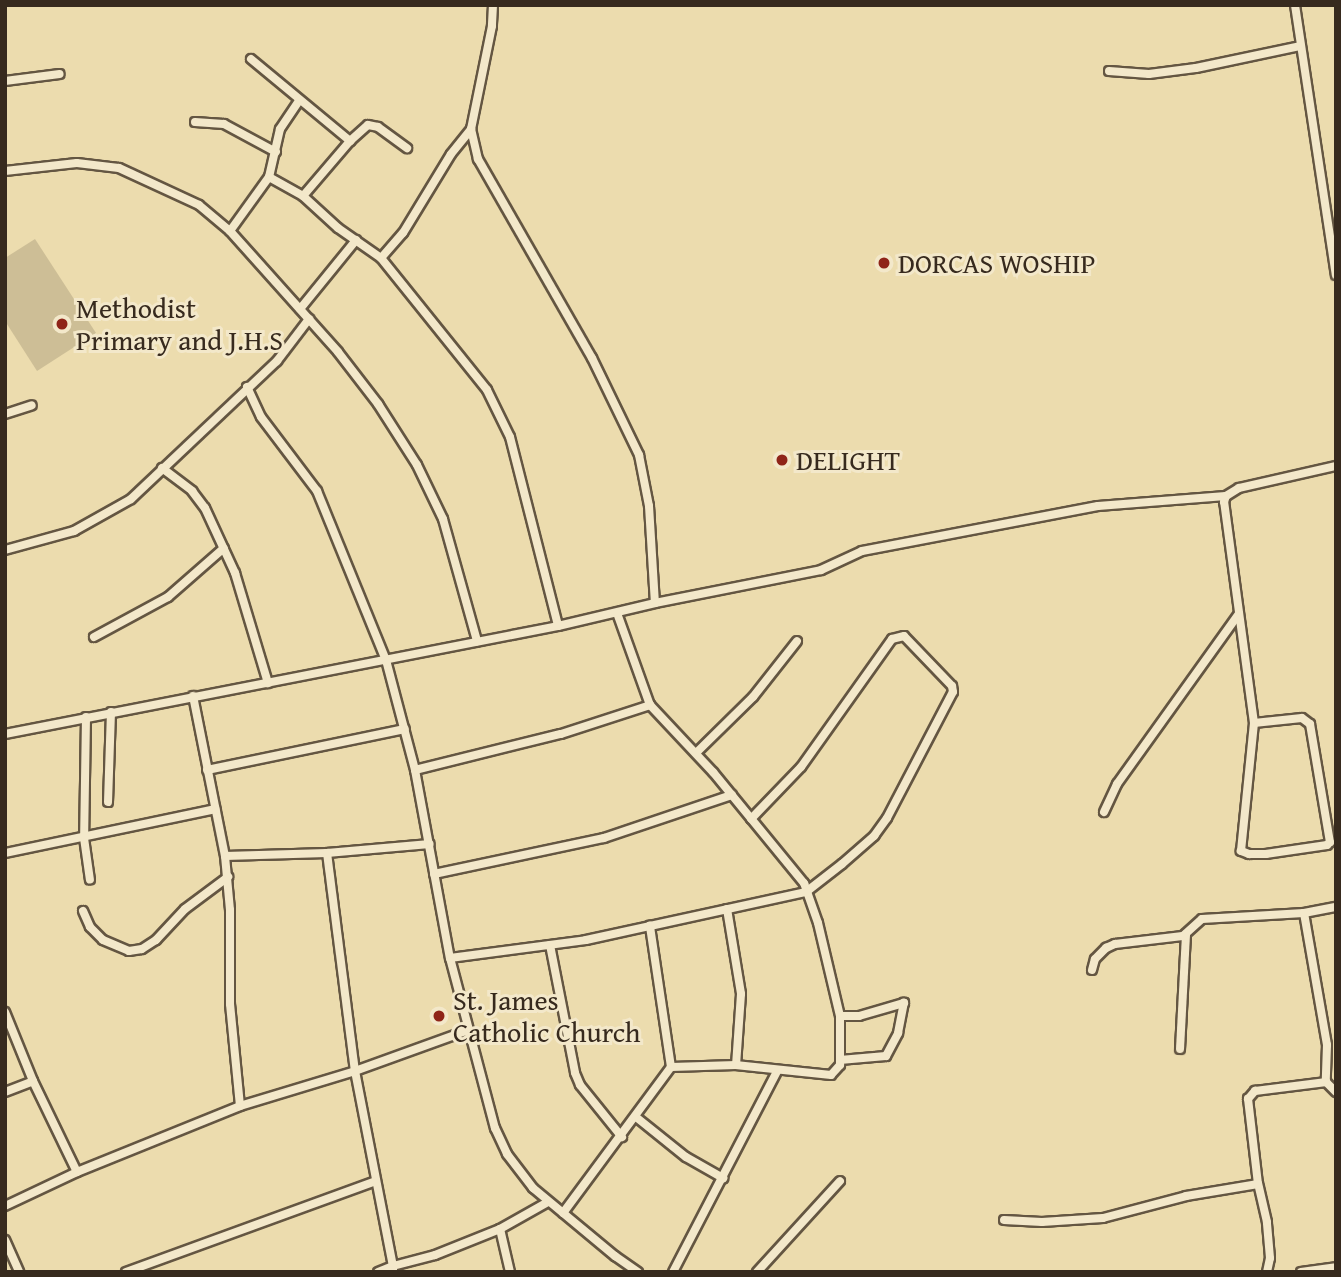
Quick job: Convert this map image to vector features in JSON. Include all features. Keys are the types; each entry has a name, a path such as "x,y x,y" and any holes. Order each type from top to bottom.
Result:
{"street":[{"path":"493,5 492,26 471,129 478,159 592,358 639,455 649,506 655,603"},
{"path":"1295,5 1336,275"},
{"path":"1110,71 1149,74 1185,70 1300,46"},
{"path":"251,59 350,141"},
{"path":"5,81 60,74"},
{"path":"230,232 269,177 281,129 299,101"},
{"path":"195,122 224,124 276,152"},
{"path":"303,196 350,141 372,125 407,148"},
{"path":"381,258 403,233 451,154 471,129"},
{"path":"5,172 77,163 119,168 199,205 230,232 309,319 378,404 425,479 443,519 477,641"},
{"path":"269,177 303,196 381,258 461,355 497,408 510,437 558,626"},
{"path":"300,309 356,240"},
{"path":"5,550 74,531 131,499 277,361 309,319"},
{"path":"247,387 261,417 317,491 386,660 415,770 450,958 499,1136 520,1172 548,1202 638,1272"},
{"path":"5,414 32,405"},
{"path":"6,732 558,626 655,603 821,570 862,551 1072,511 1226,495 1239,488 1336,466"},
{"path":"162,468 199,498 224,548 256,635 268,683"},
{"path":"1226,495 1224,502 1254,723 1241,851 1249,855 1266,854 1327,845 1330,842 1310,724 1302,718 1254,723"},
{"path":"94,637 168,597 224,548"},
{"path":"617,613 650,705 696,753 801,878 822,935 840,1016 840,1060 837,1070 831,1075 736,1065 671,1067"},
{"path":"1104,812 1117,784 1238,615"},
{"path":"450,958 650,926 806,892 859,850 887,818 953,692 952,686 904,636 892,639 801,767 751,819"},
{"path":"696,753 753,697 797,641"},
{"path":"193,696 228,877 230,1004 240,1106"},
{"path":"415,770 561,734 650,705"},
{"path":"108,802 111,712"},
{"path":"86,717 84,838 90,880"},
{"path":"208,770 405,729"},
{"path":"434,874 604,838 732,795"},
{"path":"5,853 215,809"},
{"path":"225,856 327,853 430,844"},
{"path":"327,853 355,1071 393,1269"},
{"path":"83,911 90,927 103,940 129,951 142,949 156,940 185,909 228,877"},
{"path":"1092,970 1099,954 1115,944 1170,939 1186,934 1202,919 1304,913 1336,907"},
{"path":"727,909 741,994 736,1065"},
{"path":"1304,913 1327,1045 1326,1082 1336,1091"},
{"path":"563,1213 622,1137 671,1067 650,926"},
{"path":"1180,1049 1186,934"},
{"path":"550,944 575,1073 580,1085 622,1137"},
{"path":"840,1016 859,1017 904,1003 898,1033 886,1056 840,1060"},
{"path":"5,1012 33,1081 77,1172"},
{"path":"5,1206 77,1172 240,1106 355,1071 468,1030"},
{"path":"673,1272 777,1071"},
{"path":"5,1092 33,1081"},
{"path":"1267,1272 1270,1258 1248,1099 1250,1094 1326,1082"},
{"path":"636,1117 686,1157 723,1178"},
{"path":"126,1272 376,1181"},
{"path":"757,1272 840,1181"},
{"path":"1004,1220 1042,1222 1103,1218 1186,1196 1258,1184"},
{"path":"378,1272 435,1255 500,1229 548,1202"},
{"path":"500,1229 510,1272"},
{"path":"5,1240 19,1272"},
{"path":"1301,1272 1336,1267"}],"shaded area":[{"path":"35,239 96,333 37,371 5,321 5,258"}],"place":[{"name":"DORCAS WOSHIP","path":"884,263"},
{"name":"Methodist Primary and J.H.S","path":"62,324"},
{"name":"DELIGHT","path":"782,460"},
{"name":"St. James Catholic Church","path":"439,1016"}]}
